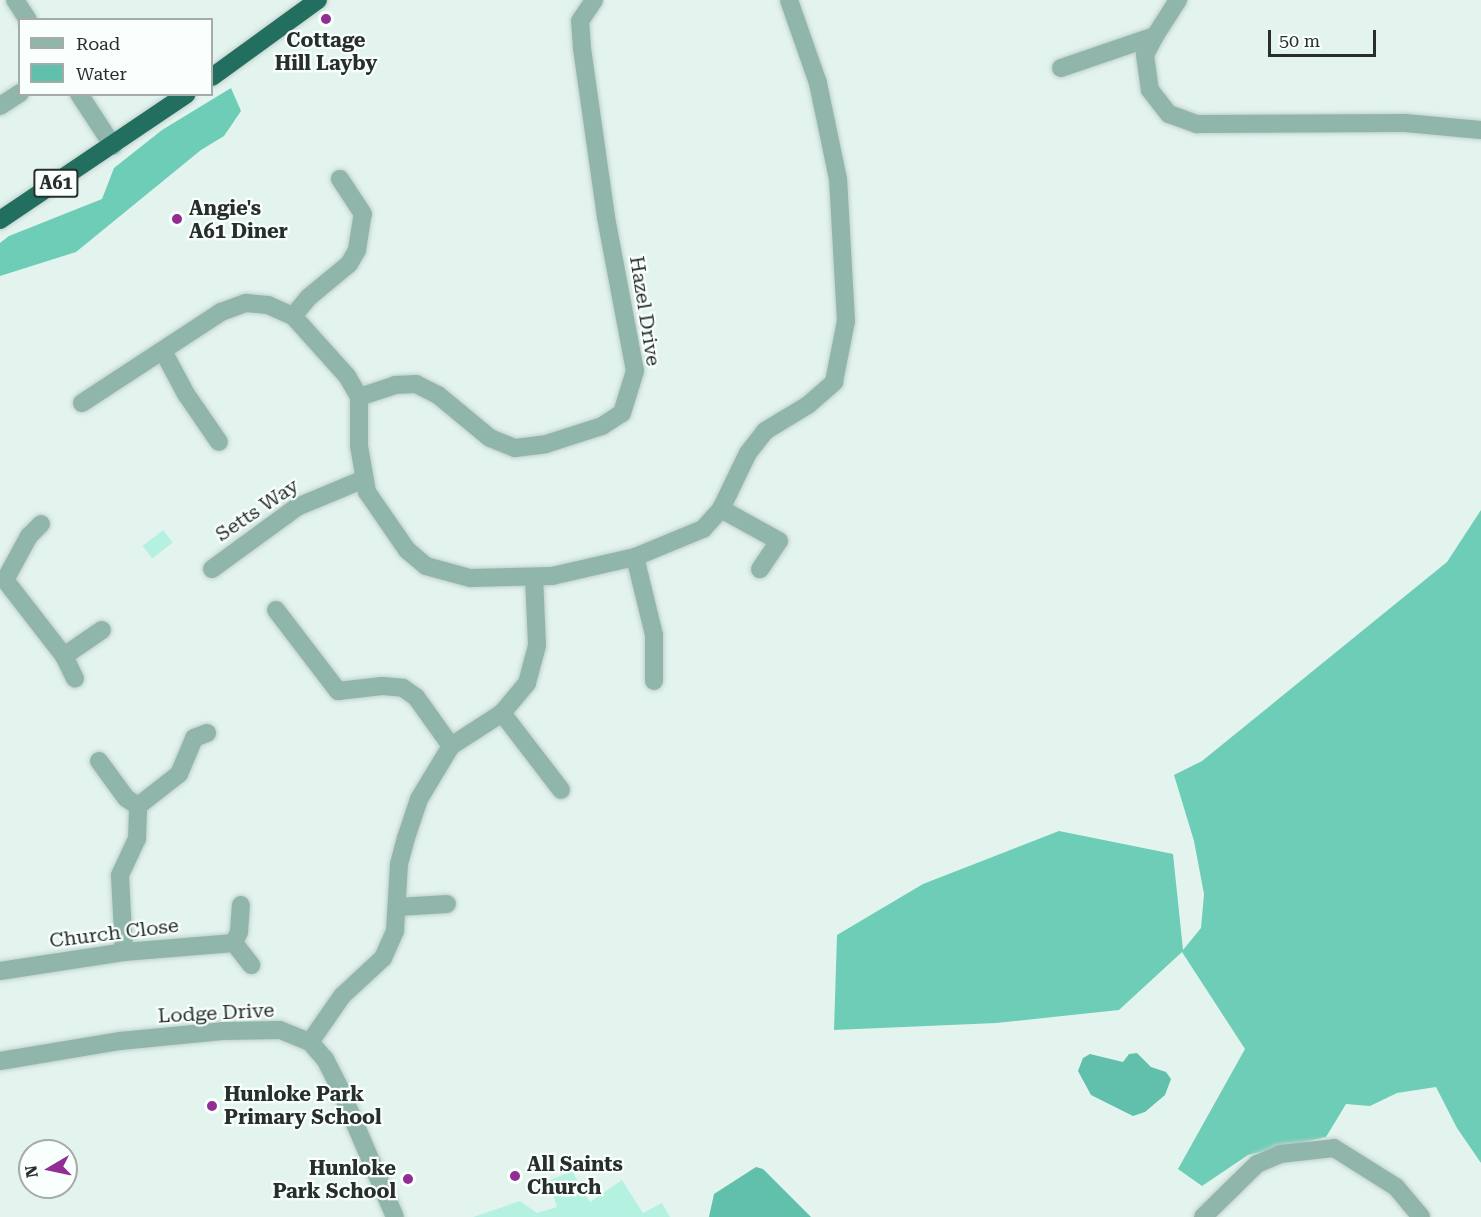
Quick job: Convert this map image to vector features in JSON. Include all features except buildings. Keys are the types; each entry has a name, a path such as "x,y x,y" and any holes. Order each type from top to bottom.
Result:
{"highway":[{"path":"213,76 318,0"},
{"name":"A61","path":"0,220 185,96"}],"street":[{"path":"15,0 27,18"},
{"name":"Hazel Drive","path":"359,397 395,385 416,384 438,395 490,438 515,448 546,444 602,426 622,413 635,371 606,217 582,48 580,21 594,0"},
{"path":"82,403 221,312 246,303 268,305 293,316 347,376 359,397 362,480 391,529 426,566 470,578 552,576 635,557 704,529 721,509 748,453 765,431 808,405 834,382 846,321 838,179 818,83 789,0"},
{"path":"1178,0 1145,55 1150,90 1169,114 1197,124 1405,123 1481,130"},
{"path":"1061,69 1155,36"},
{"path":"0,106 18,94"},
{"path":"80,96 113,146"},
{"path":"293,316 309,297 349,264 357,250 363,214 340,179"},
{"path":"163,351 186,394 219,442"},
{"name":"Setts Way","path":"212,568 297,507 362,480"},
{"path":"721,509 778,541 760,569"},
{"path":"41,524 29,536 3,579 64,656 75,679"},
{"path":"635,557 654,635 654,681"},
{"path":"395,1217 341,1091 325,1059 310,1042 342,996 383,958 395,931 399,907 399,864 406,838 419,799 451,746 502,713 527,683 537,645 534,577"},
{"path":"276,610 338,691 382,686 403,688 416,697 451,746"},
{"path":"64,656 102,630"},
{"path":"502,713 561,790"},
{"path":"138,806 179,774 194,738 207,733"},
{"path":"99,761 126,798 138,806"},
{"path":"124,951 120,875 137,839 138,806"},
{"path":"399,907 447,904"},
{"path":"241,905 234,943 251,965"},
{"name":"Church Close","path":"0,971 124,951 234,943"},
{"name":"Lodge Drive","path":"0,1061 120,1041 223,1031 280,1030 310,1042"},
{"path":"1203,1217 1257,1164 1280,1154 1334,1148 1396,1187 1415,1215"}],"shaded area":[{"path":"231,88 241,111 224,136 201,150 76,252 0,276 0,243 9,236 102,199 114,168 162,130"},
{"path":"1481,510 1481,1163 1457,1128 1436,1087 1397,1093 1370,1106 1346,1104 1326,1137 1248,1155 1202,1186 1178,1169 1245,1049 1182,952 1119,1010 996,1023 834,1030 837,935 923,884 1059,831 1173,854 1183,950 1201,928 1204,894 1194,841 1174,775 1202,761 1447,562"},
{"path":"163,530 173,543 152,559 143,546"},
{"path":"572,1171 590,1202 622,1180 643,1213 662,1203 670,1217 473,1217 520,1201 537,1213 557,1207 548,1181"}],"water":[{"path":"1137,1053 1151,1067 1166,1072 1171,1079 1165,1095 1145,1112 1133,1116 1091,1095 1078,1071 1083,1058 1090,1054 1123,1062 1129,1054"},
{"path":"756,1167 763,1169 811,1217 709,1217 714,1194"}],"place":[{"name":"Cottage Hill Layby","path":"326,19"},
{"name":"Angie's A61 Diner","path":"177,219"},
{"name":"Hunloke Park Primary School","path":"212,1106"},
{"name":"All Saints Church","path":"515,1176"},
{"name":"Hunloke Park School","path":"408,1179"}]}
